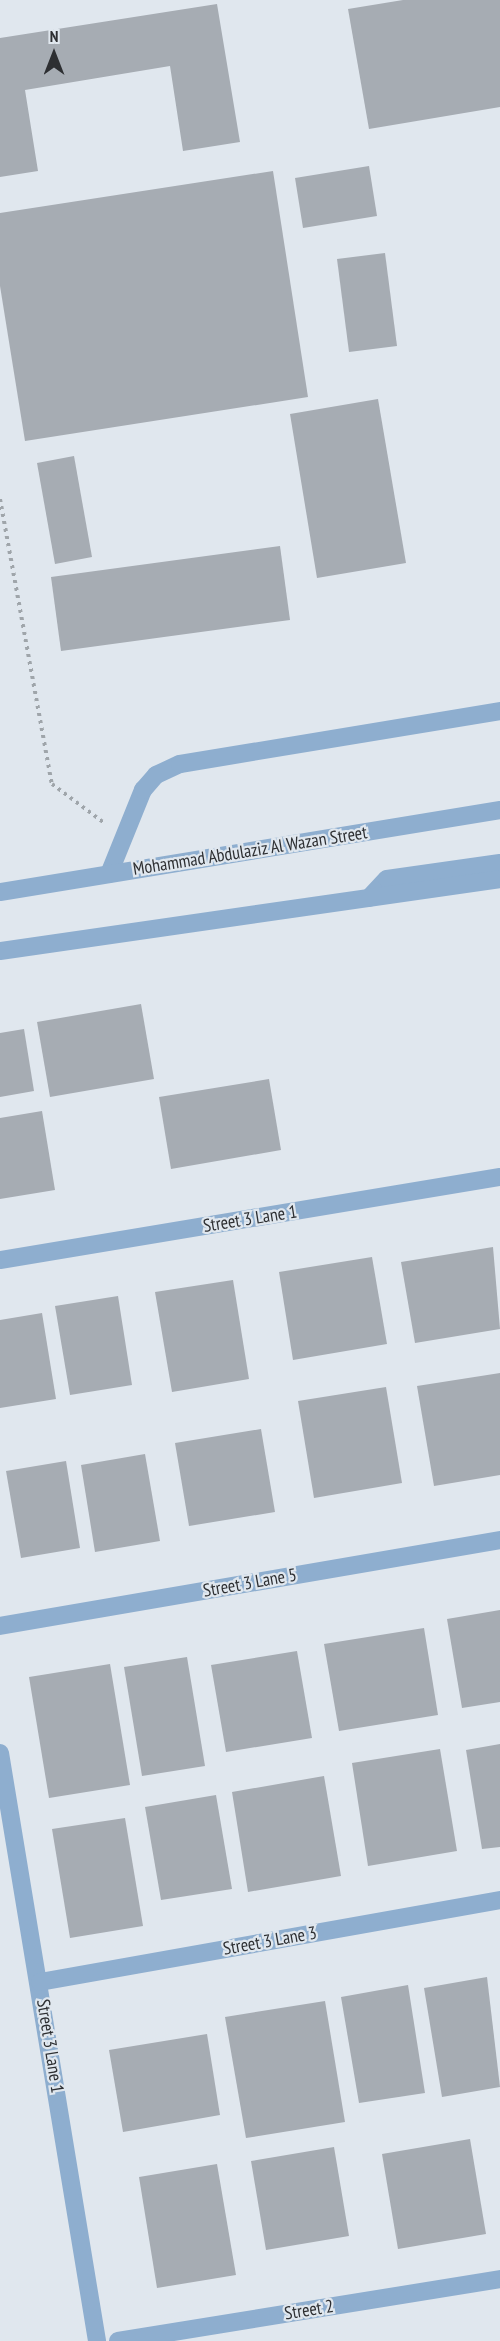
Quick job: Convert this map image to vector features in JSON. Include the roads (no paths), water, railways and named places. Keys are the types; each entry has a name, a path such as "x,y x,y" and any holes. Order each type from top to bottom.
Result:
{"street":[{"path":"110,874 143,790 156,775 180,764 500,711"},
{"name":"Mohammad Abdulaziz Al Wazan Street","path":"0,892 500,810"},
{"path":"369,897 387,879 500,863"},
{"path":"0,951 500,879"},
{"name":"Street 3 Lane 1","path":"0,1260 500,1177"},
{"name":"Street 3 Lane 5","path":"0,1626 500,1540"},
{"name":"Street 3 Lane 1","path":"0,1753 40,1982 97,2341"},
{"name":"Street 3 Lane 3","path":"40,1982 500,1900"},
{"name":"Street 2","path":"118,2341 500,2279"}]}
